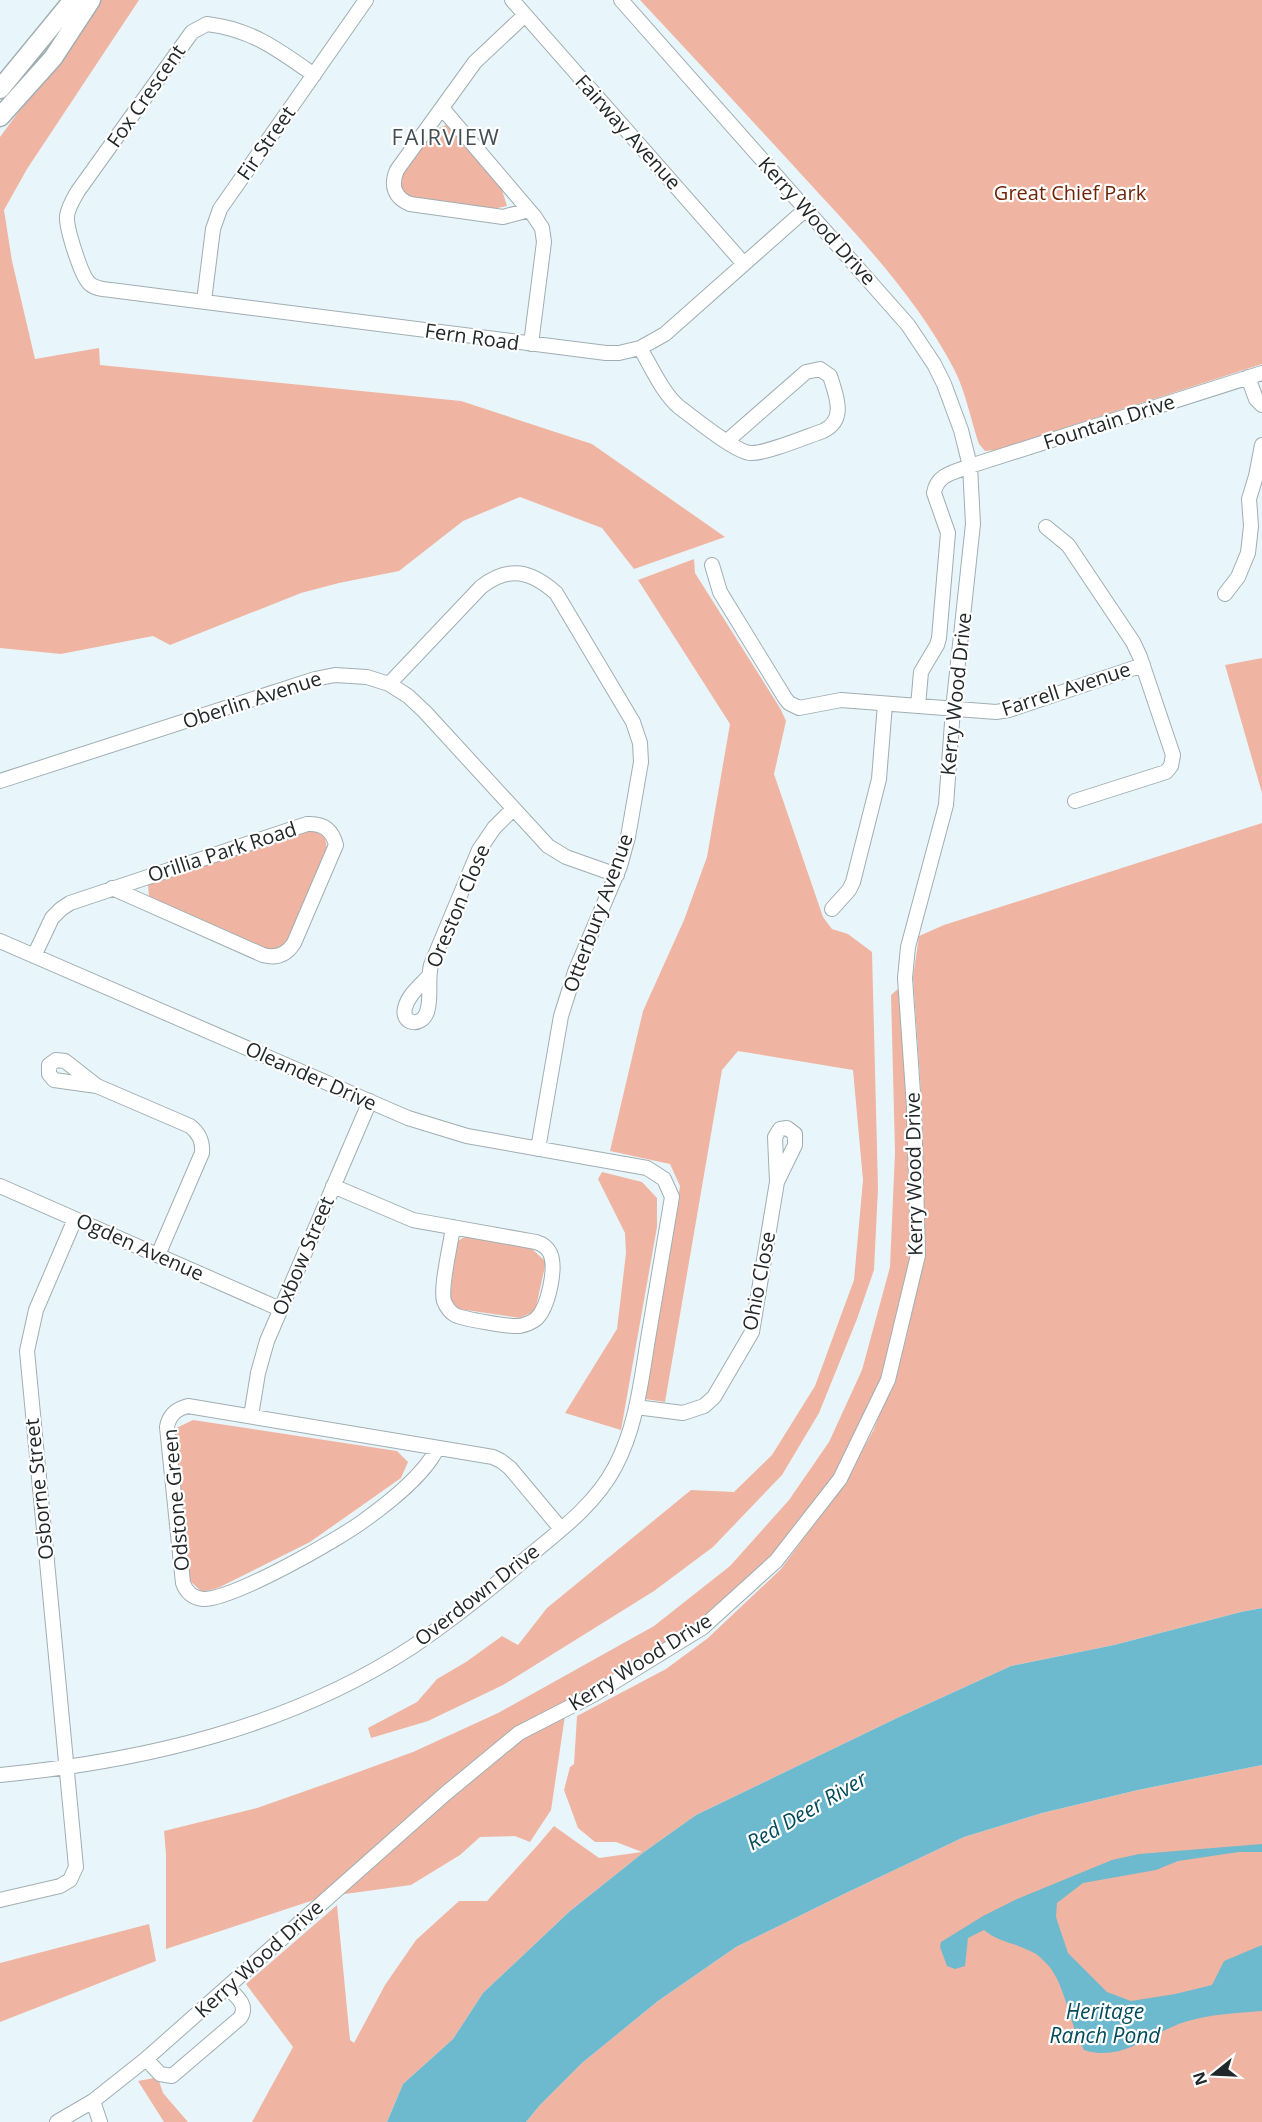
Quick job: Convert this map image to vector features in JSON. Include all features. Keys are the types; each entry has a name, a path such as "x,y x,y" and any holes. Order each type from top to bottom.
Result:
{"main road":[{"path":"0,89 74,0"},
{"path":"0,117 53,58 91,0"}],"street":[{"name":"Fairway Avenue","path":"512,0 744,264"},
{"name":"Kerry Wood Drive","path":"57,2122 93,2101 146,2059 445,1794 519,1733 593,1695 702,1628 776,1561 840,1479 888,1380 918,1255 914,1107 905,978 908,947 946,805 953,709 972,542 973,507 970,466 961,430 944,384 919,339 897,311 621,0"},
{"name":"Fir Street","path":"204,301 213,229 220,209 362,2"},
{"path":"525,15 475,62 395,173 393,187 399,198 410,204 499,217 529,210"},
{"name":"Fox Crescent","path":"89,283 83,273 67,223 70,205 192,32 207,24 256,37 272,45 314,75"},
{"path":"442,108 542,228 544,242 531,344"},
{"name":"Fern Road","path":"89,283 96,288 612,354 640,348 665,334 806,208"},
{"path":"640,348 675,403 738,450 751,453 828,429 835,423 838,414 837,403 830,376 820,369 806,372 726,441"},
{"name":"Fountain Drive","path":"918,706 921,672 939,638 948,533 934,493 935,486 943,477 970,466 1262,373"},
{"path":"1248,377 1256,399 1262,405"},
{"path":"1225,594 1238,577 1248,554 1251,526 1249,499 1262,445"},
{"path":"1046,527 1068,545 1132,642 1143,665 1173,755 1171,766 1160,775 1075,801"},
{"name":"Farrell Avenue","path":"712,565 720,592 789,703 799,708 841,700 989,712 1009,710 1143,665"},
{"name":"Otterbury Avenue","path":"389,684 488,581 519,573 534,576 556,593 623,703 640,743 640,776 628,837 616,875 565,1001 557,1031 538,1149"},
{"name":"Oberlin Avenue","path":"0,781 325,676 358,676 389,684 408,696 544,843 560,854 616,875"},
{"path":"831,909 849,890 853,882 879,779 885,704"},
{"name":"Oreston Close","path":"428,977 435,954 479,850 494,828 513,809"},
{"name":"Orillia Park Road","path":"34,956 48,924 61,909 77,900 112,888 307,824 327,828 334,839 335,850 294,943 288,951 275,957 263,955 112,888"},
{"name":"Oleander Drive","path":"0,941 408,1118 448,1131 636,1165"},
{"path":"97,1086 190,1126 201,1141 202,1153 158,1255"},
{"name":"Oxbow Street","path":"251,1416 261,1359 369,1101"},
{"name":"Overdown Drive","path":"0,1775 67,1768 135,1756 213,1736 276,1715 323,1695 390,1660 433,1632 497,1583 594,1499 614,1468 626,1442 636,1407 672,1197 664,1179 647,1168 636,1165"},
{"name":"Ohio Close","path":"636,1407 675,1413 690,1412 709,1402 719,1389 754,1326 777,1182"},
{"name":"Ogden Avenue","path":"0,1186 280,1309"},
{"path":"333,1186 412,1220 453,1227 537,1242 546,1247 552,1259 552,1272 547,1302 536,1319 524,1325 513,1326 461,1317 451,1312 445,1302 443,1291 453,1227"},
{"name":"Osborne Street","path":"0,1900 60,1886 73,1876 76,1861 27,1351 36,1310 75,1219"},
{"name":"Odstone Green","path":"437,1449 424,1469 366,1519 341,1536 243,1587 214,1598 196,1598 188,1593 183,1583 167,1427 175,1411 188,1406 487,1456 501,1461 561,1529"},
{"path":"146,2059 160,2074 172,2076 243,2016 243,2005 227,1987"},
{"path":"93,2101 100,2122"}],"green space":[{"path":"101,0 139,0 27,169 4,210 12,261 35,359 99,348 100,365 461,401 592,444 725,537 634,569 602,528 520,497 463,521 399,571 301,593 170,645 153,636 61,654 0,648 0,137"},
{"name":"Great Chief Park","path":"640,0 1262,0 1262,364 996,450 985,451 979,444 955,371 940,344 904,292 843,220"},
{"path":"446,125 502,190 507,206 488,210 409,196 401,189 399,178 433,130"},
{"path":"694,559 695,573 786,721 774,774 823,917 832,929 848,934 872,952 878,1188 874,1270 819,1413 782,1475 713,1547 654,1591 503,1685 428,1721 371,1738 368,1728 417,1702 437,1679 466,1662 502,1636 518,1645 547,1608 691,1490 734,1492 772,1455 815,1386 854,1280 863,1180 853,1070 738,1051 722,1070 665,1402 645,1399 680,1186 670,1164 610,1151 643,1011 684,920 707,857 730,724 638,580"},
{"path":"1262,658 1262,793 1225,665"},
{"path":"1262,823 1262,1608 1114,1645 1011,1666 696,1815 644,1852 570,1911 483,1993 453,2039 403,2084 387,2122 252,2122 293,2047 246,1984 337,1905 350,2040 354,2043 385,1985 416,1940 459,1901 487,1901 554,1826 599,1858 642,1852 616,1842 595,1842 578,1828 564,1790 570,1767 574,1764 577,1716 666,1669 708,1638 781,1569 844,1484 873,1431 894,1379 906,1339 924,1255 922,1106 913,977 919,936 944,925"},
{"path":"314,829 325,838 327,849 285,945 272,952 149,897 148,885 156,880"},
{"path":"899,988 918,1255 888,1380 840,1479 776,1561 702,1628 566,1709 551,1810 530,1842 515,1836 480,1837 460,1855 411,1885 323,1897 166,1949 164,1831 257,1808 331,1782 413,1752 498,1713 654,1626 730,1566 789,1500 829,1442 862,1370 890,1267 895,1152 891,995"},
{"path":"602,1172 642,1182 657,1198 657,1227 621,1430 565,1413 617,1329 626,1253 625,1233 598,1179"},
{"path":"468,1235 532,1249 546,1262 535,1311 520,1318 459,1309 450,1299 456,1242"},
{"path":"193,1420 397,1451 408,1462 401,1478 310,1542 218,1588 202,1592 189,1580 172,1430"},
{"path":"1262,1765 1262,2122 526,2122 582,2063 658,2001 736,1947 846,1893 964,1837 1042,1813 1138,1790"},
{"path":"149,1924 156,1961 0,2022 0,1963"},
{"path":"158,2078 163,2093 188,2122 164,2122 138,2081"}],"water":[{"name":"Red Deer River","path":"1262,1608 1262,1765 1138,1790 1042,1813 964,1837 846,1893 736,1947 658,2001 582,2063 526,2122 387,2122 403,2084 453,2039 483,1993 570,1911 644,1852 696,1815 1011,1666 1114,1645"},
{"name":"Heritage Ranch Pond","path":"1262,1844 1262,1852 1239,1852 1178,1861 1156,1870 1083,1883 1057,1903 1056,1917 1068,1953 1107,1992 1131,2001 1212,1985 1224,1961 1262,1945 1262,2011 1225,2014 1188,2021 1125,2049 1098,2053 1084,2050 1052,1970 1036,1954 984,1930 968,1938 965,1966 955,1969 947,1966 940,1947 941,1942 983,1916 1017,1899 1112,1860 1139,1854"}],"district":[{"name":"FAIRVIEW","path":"446,137"}]}
